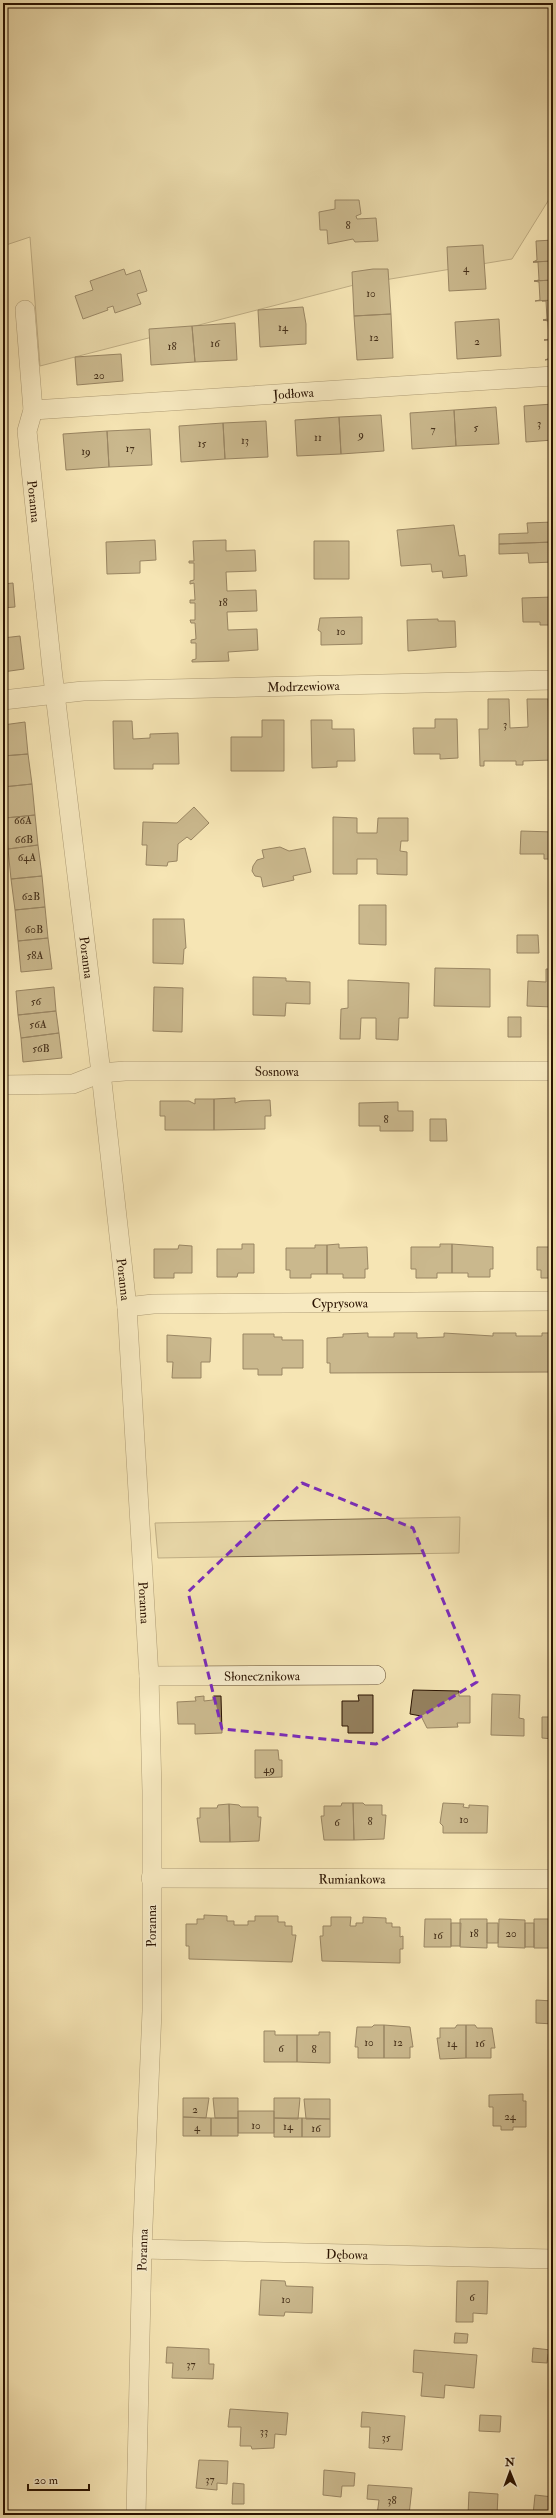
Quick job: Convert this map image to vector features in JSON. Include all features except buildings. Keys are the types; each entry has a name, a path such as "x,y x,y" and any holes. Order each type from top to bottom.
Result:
{"street":[{"name":"Poranna","path":"25,310 33,410 27,431 55,694 101,1073 127,1307 149,1676 152,2011 142,2249 136,2515"},
{"name":"Jodłowa","path":"33,410 553,376"},
{"name":"Modrzewiowa","path":"55,694 82,691 553,680"},
{"path":"3,700 55,694"},
{"name":"Sosnowa","path":"3,1085 73,1084 101,1073 140,1071 553,1071"},
{"name":"Cyprysowa","path":"127,1307 153,1304 553,1301"},
{"name":"Słonecznikowa","path":"149,1676 376,1675"},
{"name":"Rumiankowa","path":"151,1878 553,1878"},
{"name":"Dębowa","path":"142,2249 553,2259"}],"highlighted area":[{"path":"302,1483 413,1528 477,1682 376,1744 222,1729 188,1592"}],"shaded area":[{"path":"3,3 553,3 553,193 512,259 354,285 40,366 30,237 3,246"},
{"path":"460,1517 459,1553 158,1558 155,1523"}]}
